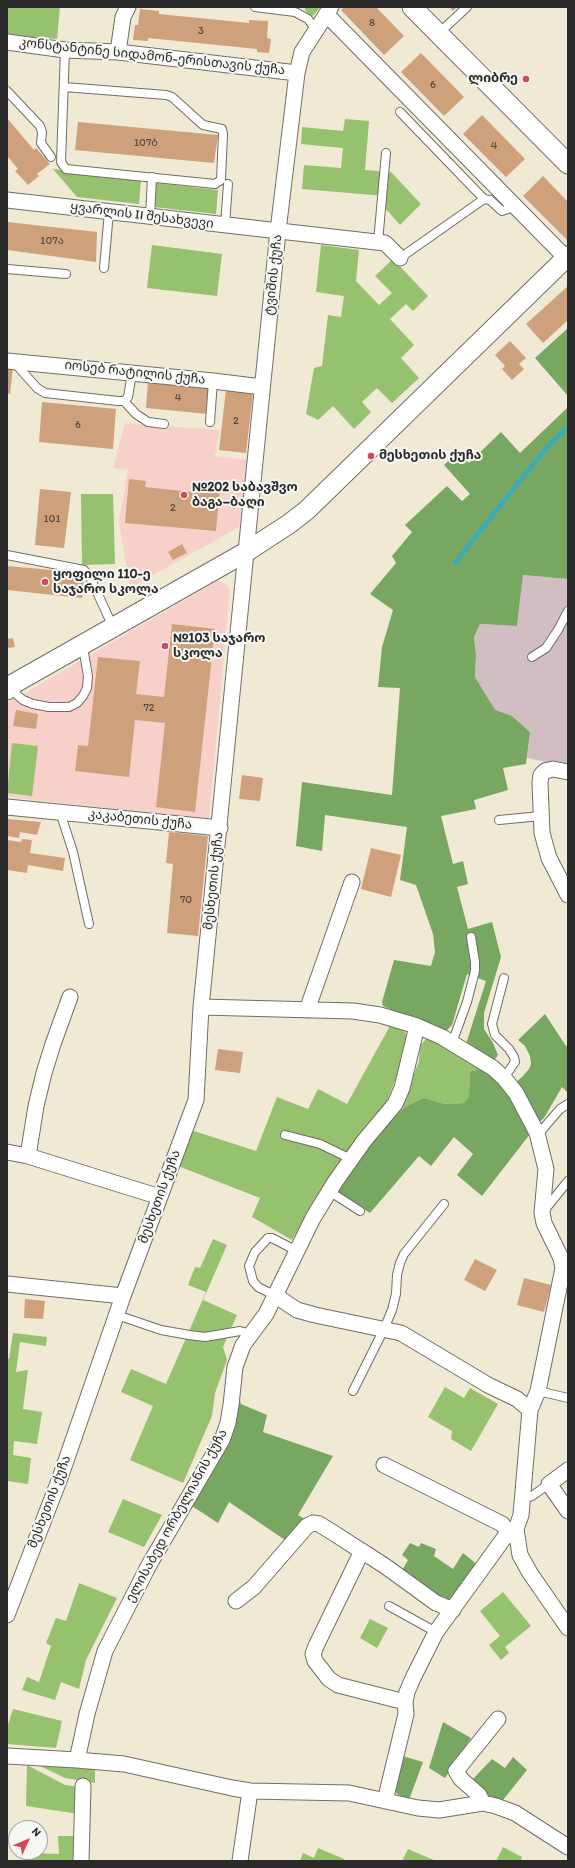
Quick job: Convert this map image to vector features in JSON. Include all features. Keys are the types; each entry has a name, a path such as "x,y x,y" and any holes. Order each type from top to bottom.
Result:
{"street":[{"path":"118,52 123,17 128,7"},
{"path":"412,7 568,164"},
{"path":"9,686 246,552 307,510 566,261 329,11"},
{"name":"ტვიშის ქუჩა","path":"246,552 278,231 297,73 302,52 329,11"},
{"name":"კონსტანტინე სიდამონ-ერისთავის ქუჩა","path":"7,42 65,50 118,52 297,73"},
{"name":"ყვარლის II შესახვევი","path":"7,200 378,242"},
{"path":"378,242 385,243 400,258"},
{"name":"იოსებ რატილის ქუჩა","path":"10,361 262,387"},
{"name":"მესხეთის ქუჩა","path":"7,1615 60,1478 117,1315 196,1100 201,1007 220,828 246,552"},
{"path":"568,772 553,769 545,770 541,775 542,833 549,858 568,895"},
{"name":"კაკაბეთის ქუჩა","path":"7,807 220,828"},
{"path":"307,1010 352,882"},
{"path":"28,1156 36,1106 44,1073 70,997"},
{"path":"201,1007 353,1012 380,1015 417,1026 452,1043 493,1068 504,1078 516,1094 537,1133 546,1169 542,1213 544,1223 561,1258 563,1268 538,1391 530,1410 521,1515 512,1531 436,1632 407,1692 405,1702 406,1714 385,1801"},
{"name":"ელისაბედ ორბელიანის ქუჩა","path":"77,1760 87,1714 104,1651 149,1564 222,1440 228,1423 235,1367 243,1345 266,1314 313,1218 329,1191 351,1159 395,1104 402,1088 417,1026"},
{"path":"7,1152 28,1156 160,1197"},
{"path":"7,1284 124,1296"},
{"path":"276,1296 297,1310 401,1332 468,1373 517,1398 530,1410"},
{"path":"384,1465 502,1524 512,1531 520,1555 530,1573 568,1628"},
{"path":"568,1470 549,1484 568,1511"},
{"path":"236,1601 254,1587 307,1526 313,1523 319,1524 362,1551 436,1603 452,1610"},
{"path":"362,1551 313,1654 315,1661 329,1679 338,1685 405,1702"},
{"path":"483,1804 479,1795 461,1779 456,1771 498,1719"},
{"path":"7,1756 124,1764 250,1791 349,1793 418,1808 439,1810 483,1804 496,1806 515,1813 568,1847"},
{"path":"80,1861 83,1786"},
{"path":"240,1861 250,1791"}],"lane":[{"path":"255,7 295,9 308,19 316,30"},
{"path":"438,34 467,7"},
{"path":"64,87 166,95 172,97 203,125 222,129 221,180 215,184 66,169 62,166 61,162 65,50"},
{"path":"7,91 40,126 42,129 41,140 43,147 51,157"},
{"path":"400,112 484,198 490,200 502,211 513,204"},
{"path":"378,242 386,154"},
{"path":"150,216 152,177"},
{"path":"225,225 228,184"},
{"path":"400,258 484,198"},
{"path":"104,268 109,212"},
{"path":"7,269 66,274"},
{"path":"10,361 37,388 44,392 124,401 136,414 148,422 164,424"},
{"path":"124,401 128,397 132,373"},
{"path":"210,422 213,381"},
{"path":"7,555 84,570 90,577 113,627"},
{"path":"532,657 546,648 568,611"},
{"path":"9,686 23,700 33,704 49,707 69,707 77,703 87,688 88,676 84,653 80,646"},
{"path":"60,812 74,852 89,924"},
{"path":"499,820 541,816"},
{"path":"452,1043 467,1002 474,971 475,962 471,937"},
{"path":"504,978 492,1024 496,1035 514,1057 515,1062 504,1078"},
{"path":"537,1133 541,1131 560,1109 568,1104"},
{"path":"285,1135 320,1144 351,1159"},
{"path":"542,1213 568,1181"},
{"path":"329,1191 360,1211"},
{"path":"353,1391 384,1329 396,1294 397,1275 404,1254 444,1204"},
{"path":"276,1296 258,1287 253,1281 249,1266 255,1252 268,1238 272,1238 297,1252"},
{"path":"117,1315 161,1330 189,1335 212,1336 240,1331 251,1334"},
{"path":"538,1391 568,1398"},
{"path":"523,1499 532,1496 549,1484"},
{"path":"389,1606 436,1632"}],"shaded area":[{"name":"№202 საბავშვო ბაგა–ბაღი","path":"125,423 219,430 215,456 250,460 239,527 130,588 119,521 128,470 113,468"},
{"path":"523,575 568,579 568,767 527,758 530,732 512,716 495,711 475,677 476,655 474,637 480,624 517,626"},
{"name":"№103 საჯარო სკოლა","path":"217,581 224,583 230,589 209,819 7,797 8,703"}],"green space":[{"path":"7,7 60,7 57,39 7,35"},
{"path":"305,7 320,7 314,15 311,16 305,10"},
{"path":"345,119 369,121 365,170 391,172 421,204 400,225 385,208 385,196 302,189 304,165 341,168 343,148 301,144 302,127 343,131"},
{"path":"53,169 141,180 139,204 77,197"},
{"path":"156,183 218,190 216,214 154,207"},
{"path":"152,245 222,254 217,296 147,288"},
{"path":"321,245 359,250 356,281 379,305 392,293 375,276 393,259 428,296 413,311 406,304 390,319 414,345 401,358 419,378 392,403 377,388 362,402 371,412 354,429 333,406 318,420 306,414 314,368 322,366 328,315 341,317 344,296 316,292"},
{"path":"568,328 568,396 535,358"},
{"path":"568,407 568,579 523,575 517,626 480,624 474,637 476,655 475,677 495,710 512,716 530,732 526,764 503,768 508,790 474,800 476,809 441,816 453,864 463,861 468,884 457,887 468,929 492,922 501,957 484,1013 484,1029 493,1043 498,1055 494,1061 466,1044 486,981 467,974 452,1025 447,1030 442,1031 383,1006 382,1002 394,960 431,966 435,952 433,934 416,885 400,880 407,827 325,815 322,851 296,846 302,782 392,795 400,688 378,687 382,647 393,610 370,594 396,563 392,556 412,532 405,525 447,486 462,501 470,494 444,465 458,452 469,463 501,432 520,453"},
{"path":"81,494 113,494 115,564 82,565"},
{"path":"12,743 38,746 32,796 7,793"},
{"path":"545,1014 566,1046 568,1045 568,1093 562,1087 544,1118 536,1125 514,1084 529,1069 531,1064 530,1056 525,1046 518,1040"},
{"path":"391,1024 405,1032 408,1038 397,1076 386,1103 328,1178 292,1240 252,1217 260,1198 178,1166 191,1130 256,1151 277,1097 308,1109 318,1089 347,1104"},
{"path":"433,1037 479,1069 470,1073 469,1097 464,1103 445,1104 424,1098 406,1106 396,1115 408,1091 419,1061 420,1046 425,1040"},
{"path":"479,1069 497,1079 506,1088 530,1134 482,1196 457,1175 473,1154 454,1137 431,1166 419,1156 370,1213 336,1192 348,1172 390,1121 406,1106 424,1098 445,1104 464,1103 469,1097 470,1072"},
{"path":"213,1239 227,1245 203,1300 237,1315 223,1347 227,1360 215,1393 212,1416 183,1483 130,1460 153,1406 121,1392 131,1369 166,1384 206,1292 188,1285 195,1267 200,1268"},
{"path":"13,1333 47,1337 46,1346 20,1342 16,1372 28,1370 23,1409 42,1412 37,1444 14,1441 13,1455 31,1458 28,1484 7,1481 7,1359 9,1359"},
{"path":"445,1387 464,1398 470,1388 498,1404 471,1451 451,1439 452,1431 428,1417"},
{"path":"240,1400 241,1404 267,1415 263,1432 333,1456 298,1515 306,1520 288,1542 229,1502 218,1523 192,1506 236,1420"},
{"path":"123,1499 162,1515 144,1547 108,1532"},
{"path":"410,1543 419,1547 421,1543 436,1549 434,1556 453,1569 463,1553 478,1565 452,1600 443,1600 400,1574 408,1560 402,1555"},
{"path":"79,1583 117,1598 86,1660 79,1689 61,1682 55,1700 22,1690 27,1677 39,1682 51,1646 46,1643 56,1618 66,1621"},
{"path":"503,1592 531,1626 505,1647 509,1653 501,1660 489,1645 500,1636 480,1611"},
{"path":"370,1619 388,1628 377,1648 360,1638"},
{"path":"13,1709 62,1721 56,1748 7,1744 7,1728"},
{"path":"443,1722 471,1738 445,1778 429,1768"},
{"path":"399,1755 423,1762 409,1800 397,1794 395,1790"},
{"path":"513,1757 527,1770 503,1800 486,1797 472,1780 492,1759 505,1768"},
{"path":"34,1763 95,1769 95,1783 65,1778"},
{"path":"27,1765 65,1785 80,1787 79,1814 26,1806"},
{"path":"58,1836 78,1836 76,1861 30,1861 48,1860 48,1854 59,1854"},
{"path":"503,1847 522,1857 521,1861 496,1861"},
{"path":"318,1848 344,1859 343,1861 300,1861 303,1853 314,1858"},
{"path":"408,1849 436,1861 402,1861"}],"building":[{"path":"344,7 376,7 404,36 384,55 341,10"},
{"path":"449,7 457,7 453,11"},
{"path":"140,9 159,11 159,14 249,23 249,20 268,21 267,38 271,39 269,53 257,52 257,49 148,38 148,41 133,40 135,25 138,25"},
{"path":"421,53 464,97 444,116 401,72"},
{"path":"482,115 525,159 506,177 463,134"},
{"path":"7,118 34,150 36,148 50,164 37,174 39,176 28,185 15,171 18,169 7,156"},
{"path":"78,122 218,135 214,163 75,150"},
{"path":"543,176 568,202 567,240 523,196"},
{"path":"7,222 97,232 96,262 7,250"},
{"path":"568,286 568,320 543,343 526,324"},
{"path":"510,341 526,358 519,364 524,369 512,380 502,369 505,366 495,355"},
{"path":"7,366 13,367 10,394 7,393"},
{"path":"148,381 210,387 208,414 146,408"},
{"path":"226,390 253,392 246,453 219,450"},
{"path":"42,402 116,409 113,449 39,442"},
{"path":"129,479 146,481 145,487 202,493 202,486 220,488 216,531 125,523"},
{"path":"40,489 71,492 64,548 35,545"},
{"path":"182,544 187,553 173,560 168,552"},
{"name":"ყოფილი 110-ე საჯარო სკოლა","path":"7,566 85,573 82,598 7,590"},
{"path":"172,624 215,629 195,812 156,807 165,723 135,720 129,777 75,771 78,745 88,746 98,657 140,661 136,694 164,697"},
{"path":"13,638 15,647 7,648 7,639"},
{"path":"16,710 38,714 36,729 13,726"},
{"path":"242,775 263,778 260,801 239,799"},
{"path":"7,819 41,822 37,835 20,832 19,838 7,836"},
{"path":"169,832 208,836 198,936 167,933 173,864 166,863"},
{"path":"22,839 32,840 30,853 65,858 63,871 28,865 27,873 7,870 7,840 21,842"},
{"path":"371,848 401,855 391,897 361,889"},
{"path":"218,1049 243,1052 240,1073 215,1070"},
{"path":"475,1259 497,1270 485,1291 464,1280"},
{"path":"524,1278 551,1285 544,1312 517,1305"},
{"path":"25,1299 45,1301 43,1319 24,1318"}],"waterway":[{"path":"455,563 550,444 568,427"}],"place":[{"name":"ლიბრე","path":"526,79"},
{"name":"მესხეთის ქუჩა","path":"371,456"},
{"name":"№202 საბავშვო ბაგა–ბაღი","path":"184,495"},
{"name":"ყოფილი 110-ე საჯარო სკოლა","path":"45,582"},
{"name":"№103 საჯარო სკოლა","path":"165,646"}]}
